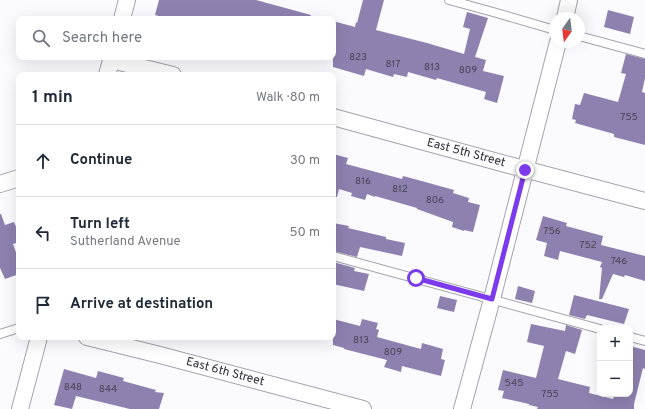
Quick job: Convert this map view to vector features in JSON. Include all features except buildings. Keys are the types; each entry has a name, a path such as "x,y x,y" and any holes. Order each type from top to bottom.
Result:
{"street":[{"path":"123,16 127,0"},
{"path":"567,12 570,0"},
{"path":"462,409 556,48"},
{"path":"108,72 111,60"},
{"path":"119,60 162,72"},
{"name":"East 5th Street","path":"336,118 525,170 645,201"},
{"path":"0,184 16,179"},
{"path":"20,409 38,340"},
{"name":"East 6th Street","path":"99,340 363,409"}],"lane":[{"path":"449,0 549,28"},
{"path":"585,38 645,54"},
{"path":"336,257 597,328"},
{"path":"0,334 16,329"},
{"path":"633,338 645,340"}],"route":[{"path":"416,278 492,299 525,170"}]}
